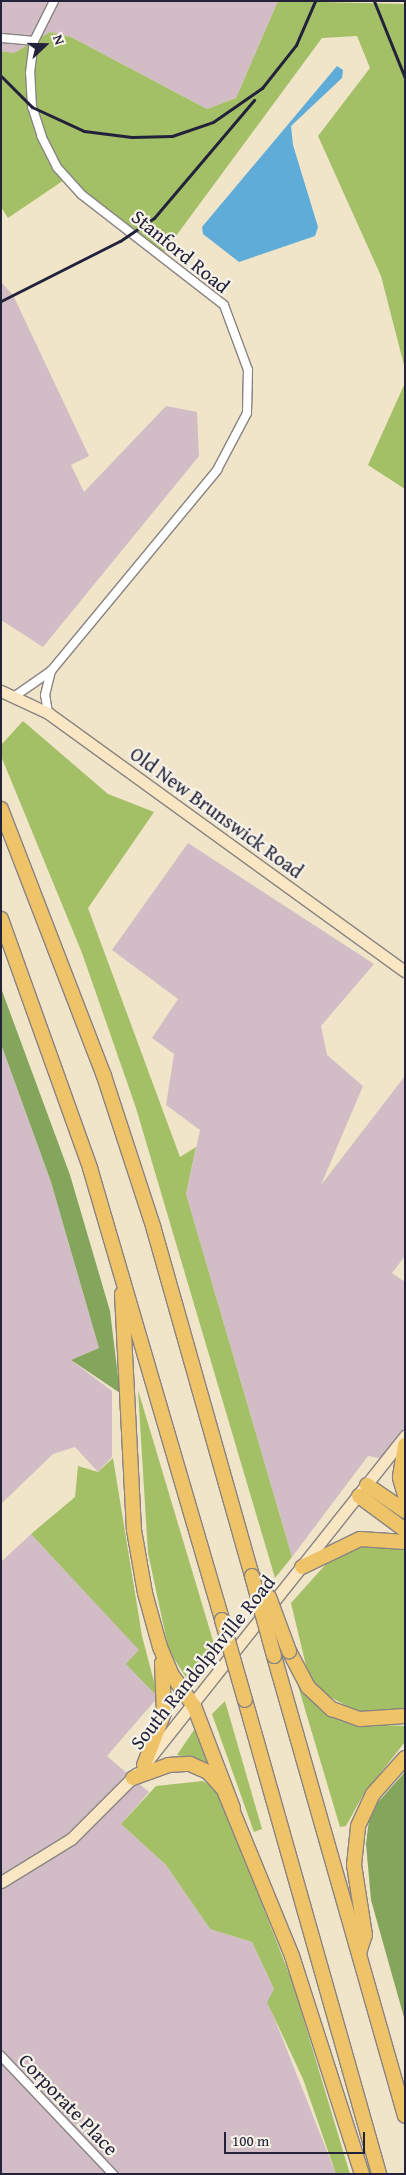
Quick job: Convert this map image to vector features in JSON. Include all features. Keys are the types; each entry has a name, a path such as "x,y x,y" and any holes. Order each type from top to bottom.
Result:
{"highway":[{"path":"1,809 68,976 129,1151 405,2116"},
{"path":"1,918 58,1072 120,1265 379,2174"},
{"path":"120,1265 134,1530 160,1647 164,1713 144,1765"},
{"path":"405,1445 400,1478 405,1496"},
{"path":"363,1491 405,1511"},
{"path":"363,1491 405,1530"},
{"path":"302,1567 360,1540 405,1542"},
{"path":"252,1576 269,1597 289,1651 308,1687 332,1708 360,1719 405,1716"},
{"path":"160,1647 172,1675 194,1706 292,1956 362,2174"},
{"path":"359,1954 365,1935 354,1865 358,1826 372,1794 405,1758"},
{"path":"133,1778 178,1763 199,1766 216,1779 233,1808"}],"main road":[{"name":"Old New Brunswick Road","path":"1,691 48,713 405,972"},
{"name":"South Randolphville Road","path":"1,1882 71,1839 133,1778 194,1706 405,1436"}],"street":[{"name":"Stanford Road","path":"15,696 51,671 217,470 247,413 248,370 224,306 81,194 57,167 32,107 34,41 54,1"},
{"path":"1,38 34,41"},
{"name":"Stanford Road","path":"48,713 44,695 51,671"},
{"name":"Corporate Place","path":"1,2056 113,2174"}],"shaded area":[{"path":"1,1 278,1 236,98 207,109 71,37 50,32 14,53 1,51"},
{"path":"1,282 13,295 89,456 71,465 84,492 166,406 197,412 199,456 43,647 1,620"},
{"path":"188,843 374,964 321,1026 327,1055 363,1086 321,1185 405,1076 405,1256 392,1273 405,1282 405,1463 368,1456 292,1557 186,1194 200,1130 166,1105 174,1054 152,1038 178,999 112,950"},
{"path":"1,1044 51,1182 99,1348 71,1360 112,1391 112,1457 98,1472 75,1447 53,1454 1,1504"},
{"path":"31,1534 140,1650 158,1697 107,1756 149,1792 121,1824 166,1865 210,1929 252,1942 274,1989 268,2002 336,2174 1,2174 1,1562"}],"green space":[{"path":"278,1 405,4 405,369 381,276 318,136 370,68 357,36 322,38 162,255 67,178 8,218 1,207 1,51 14,53 50,32 71,37 207,109 236,98"},
{"path":"405,383 405,489 368,465"},
{"path":"23,721 108,794 154,812 88,908 180,1157 196,1147 186,1194 292,1557 275,1578 136,1108 82,953 1,756 1,745"},
{"path":"1,988 70,1175 110,1311 120,1393 71,1360 99,1348 51,1182 1,1044"},
{"path":"138,1390 217,1654 189,1682 169,1651 148,1553"},
{"path":"113,1458 142,1636 158,1697 126,1664 139,1650 31,1534 75,1497 78,1466 98,1472"},
{"path":"392,1545 405,1549 405,1710 382,1715 358,1712 321,1692 308,1674 291,1603 335,1554 352,1546"},
{"path":"296,1679 363,1724 405,1726 405,1742 363,1795 346,1826 340,1827"},
{"path":"225,1701 262,1829 254,1832 212,1714"},
{"path":"194,1730 196,1730 217,1771 195,1759 177,1755"},
{"path":"405,1772 405,2021 371,1900 366,1844 370,1811"},
{"path":"203,1781 218,1791 293,1984 350,2174 336,2174 303,2079 267,2002 274,1989 252,1942 210,1929 166,1865 121,1824 156,1786"}],"water":[{"path":"337,66 343,70 342,78 291,126 293,145 318,227 315,236 239,262 203,234 202,227"}],"railway":[{"path":"1,76 32,107 84,131 132,137 172,136 213,122 262,88 296,45 315,1"},
{"path":"374,1 405,78"},
{"path":"1,301 120,241 154,218 254,100"}]}
